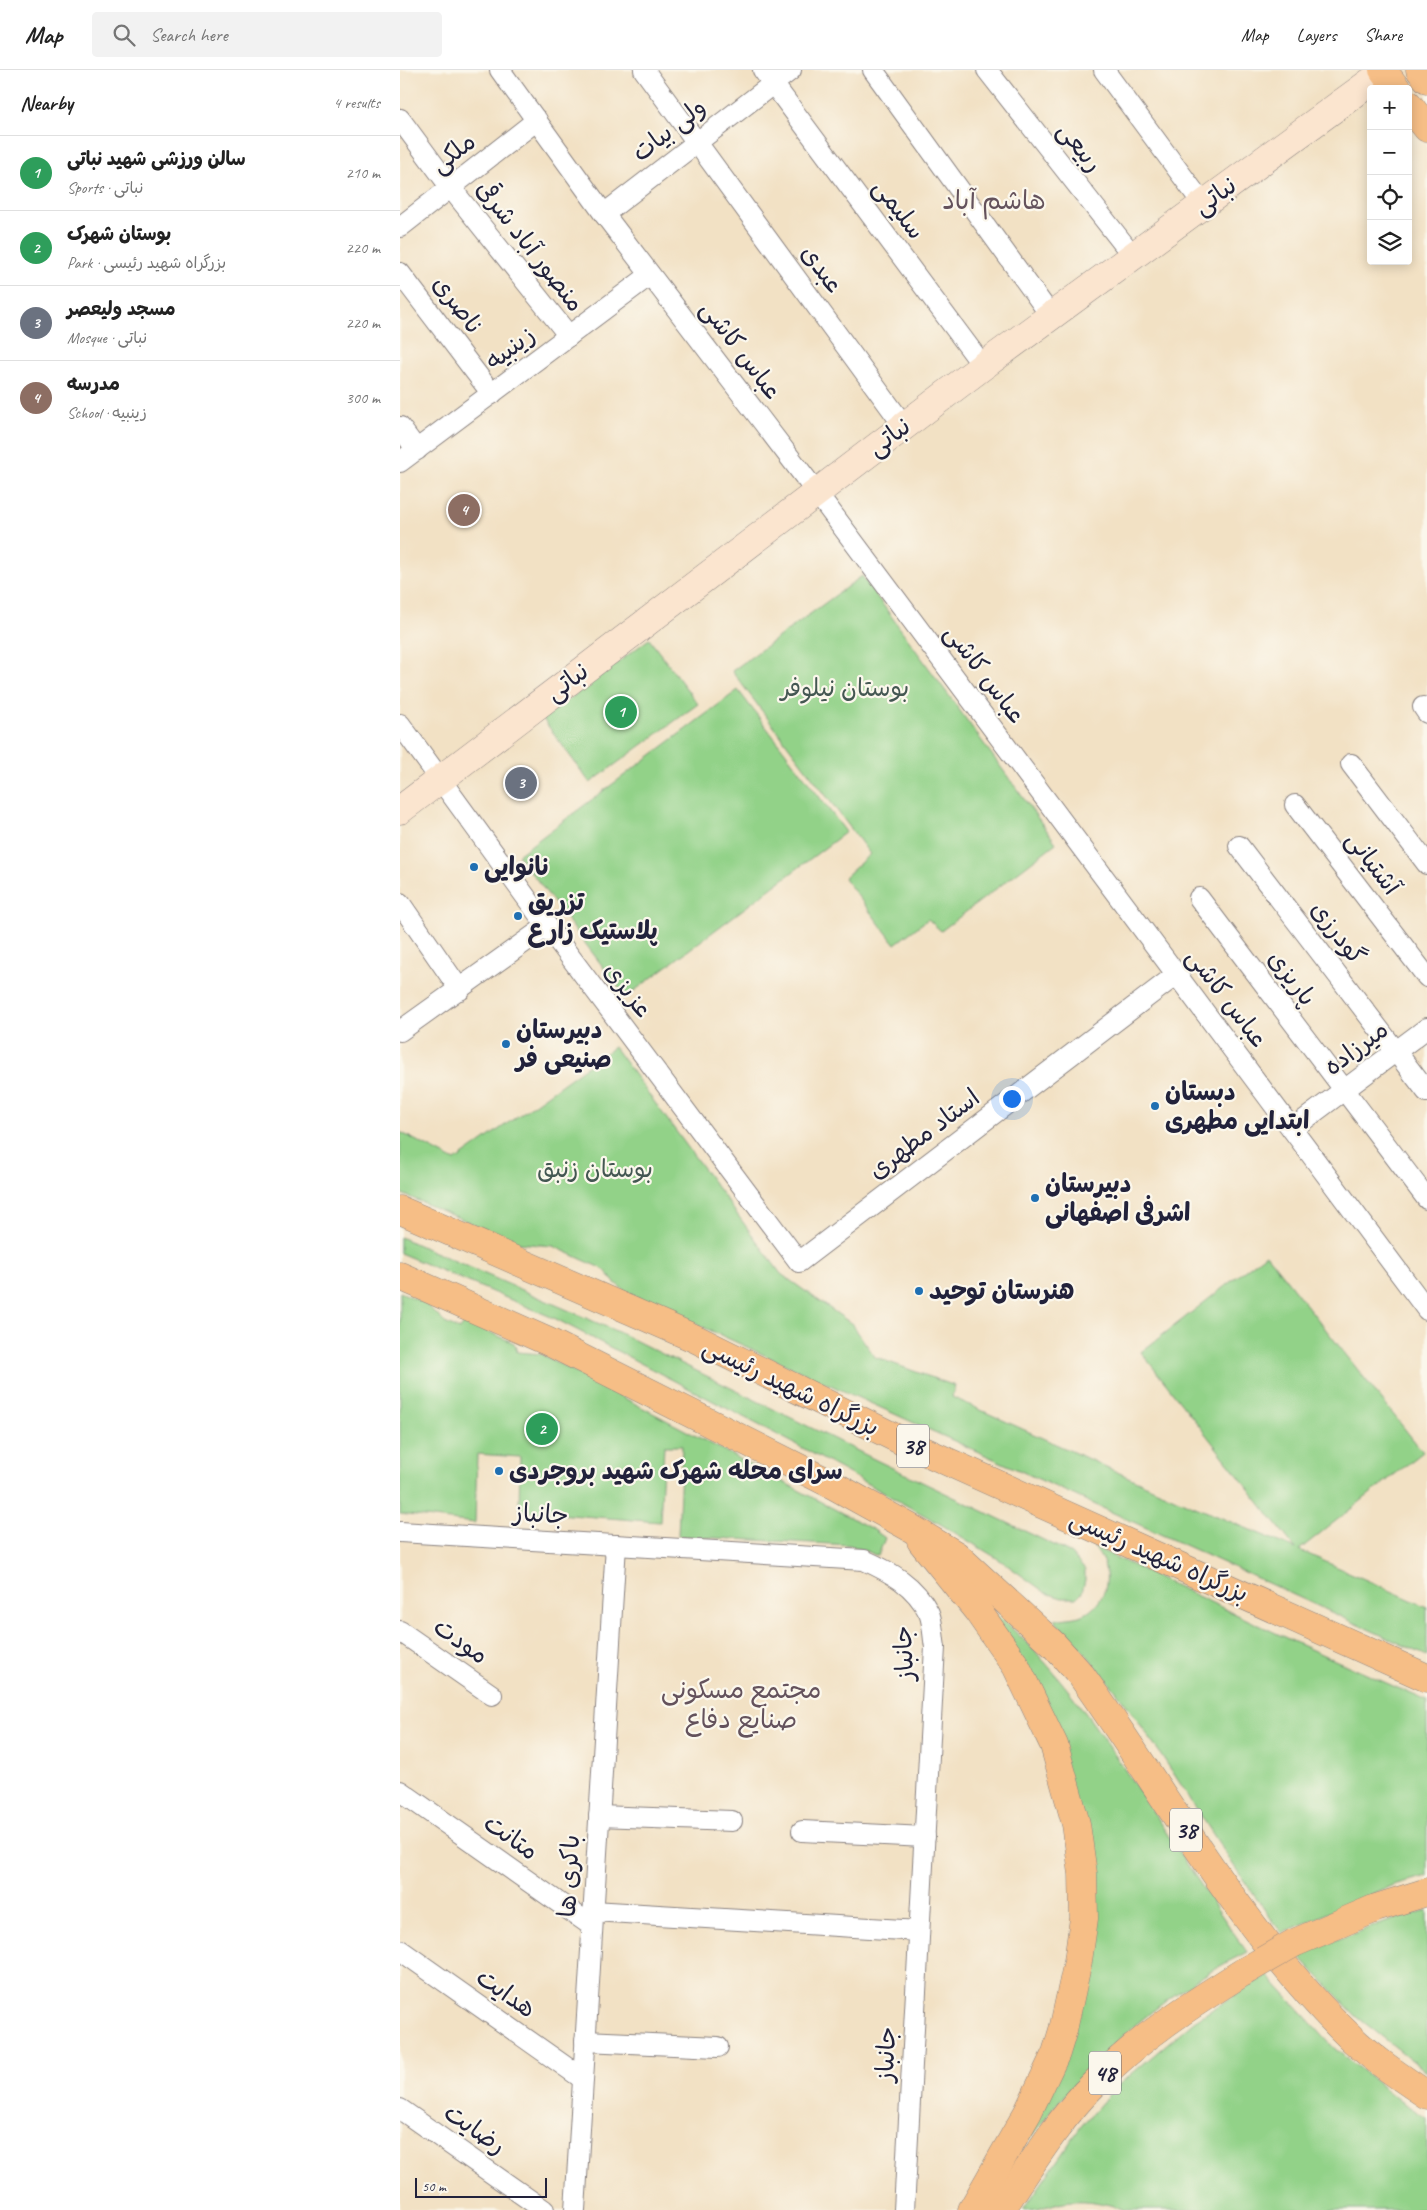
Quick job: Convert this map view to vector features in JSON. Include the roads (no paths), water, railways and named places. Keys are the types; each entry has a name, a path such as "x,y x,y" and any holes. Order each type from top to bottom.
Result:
{"main road":[{"path":"1420,70 1427,79"},
{"name":"نباتی","path":"400,810 983,366 1203,204 1388,77"},
{"path":"1412,109 1427,128"},
{"name":"بزرگراه شهید رئیسی","path":"400,1210 696,1339 904,1442 1427,1678"},
{"name":"38","path":"400,1276 549,1342 833,1485 956,1555 1054,1645 1081,1675 1256,1932 1289,1973 1342,2029 1381,2063 1427,2095"},
{"path":"909,1527 977,1610 1016,1666 1054,1745 1076,1824 1083,1874 1084,1918 1078,1961 1056,2053 1028,2112 972,2210"},
{"name":"48","path":"1001,2210 1049,2139 1095,2082 1139,2043 1184,2008 1294,1943 1376,1908 1427,1892"}],"street":[{"name":"عباس کاشی","path":"500,70 604,214 816,493 1427,1310"},
{"name":"عبدی","path":"644,70 904,426"},
{"name":"ولی بیات","path":"604,214 698,142 768,77 791,70"},
{"path":"873,70 1051,316"},
{"name":"ربیعی","path":"986,70 1133,256"},
{"path":"1104,70 1203,204"},
{"name":"سلیمی","path":"768,77 983,366"},
{"name":"منصور آباد شرقی","path":"400,120 451,188 569,336"},
{"name":"ملکی","path":"400,227 537,120"},
{"name":"ناصری","path":"400,273 492,394"},
{"name":"زینبیه","path":"400,462 650,275"},
{"path":"400,426 417,450"},
{"name":"عزیزی","path":"400,724 547,926 800,1262"},
{"path":"1351,764 1427,864"},
{"name":"آشتیانی","path":"1295,805 1427,977"},
{"name":"گودرزی","path":"1239,846 1427,1092"},
{"name":"پاریزی","path":"1199,898 1427,1199"},
{"path":"400,903 460,990"},
{"path":"400,1032 547,926"},
{"name":"استاد مطهری","path":"800,1262 1176,975"},
{"name":"میرزاده","path":"1292,1129 1427,1028"},
{"name":"جانباز","path":"400,1532 864,1560 895,1574 911,1589 929,1613 935,1647 904,2210"},
{"name":"باکری ها","path":"575,2210 616,1545"},
{"name":"مودت","path":"400,1631 492,1695"},
{"name":"متانت","path":"400,1791 593,1919"},
{"path":"599,1816 732,1821"},
{"path":"802,1831 924,1837"},
{"path":"593,1919 919,1932"},
{"name":"هدایت","path":"400,1950 582,2079"},
{"path":"585,2042 718,2047"},
{"name":"رضایت","path":"400,2109 544,2210"}],"place":[{"name":"مدرسه","path":"464,510"},
{"name":"سالن ورزشی شهید نباتی","path":"621,712"},
{"name":"مسجد ولیعصر","path":"521,783"},
{"name":"نانوایی","path":"474,867"},
{"name":"تزریق پلاستیک زارع","path":"518,916"},
{"name":"دبیرستان صنیعی فر","path":"506,1044"},
{"name":"دبستان ابتدایی مطهری","path":"1155,1106"},
{"name":"دبیرستان اشرفی اصفهانی","path":"1035,1198"},
{"name":"هنرستان توحید","path":"919,1291"},
{"name":"بوستان شهرک","path":"542,1429"},
{"name":"سرای محله شهرک شهید بروجردی","path":"499,1471"}],"district":[{"name":"هاشم آباد","path":"994,200"},
{"name":"مجتمع مسکونی صنایع دفاع","path":"741,1704"}],"park label":[{"name":"بوستان نیلوفر","path":"845,688"},
{"name":"بوستان زنبق","path":"595,1169"}]}
